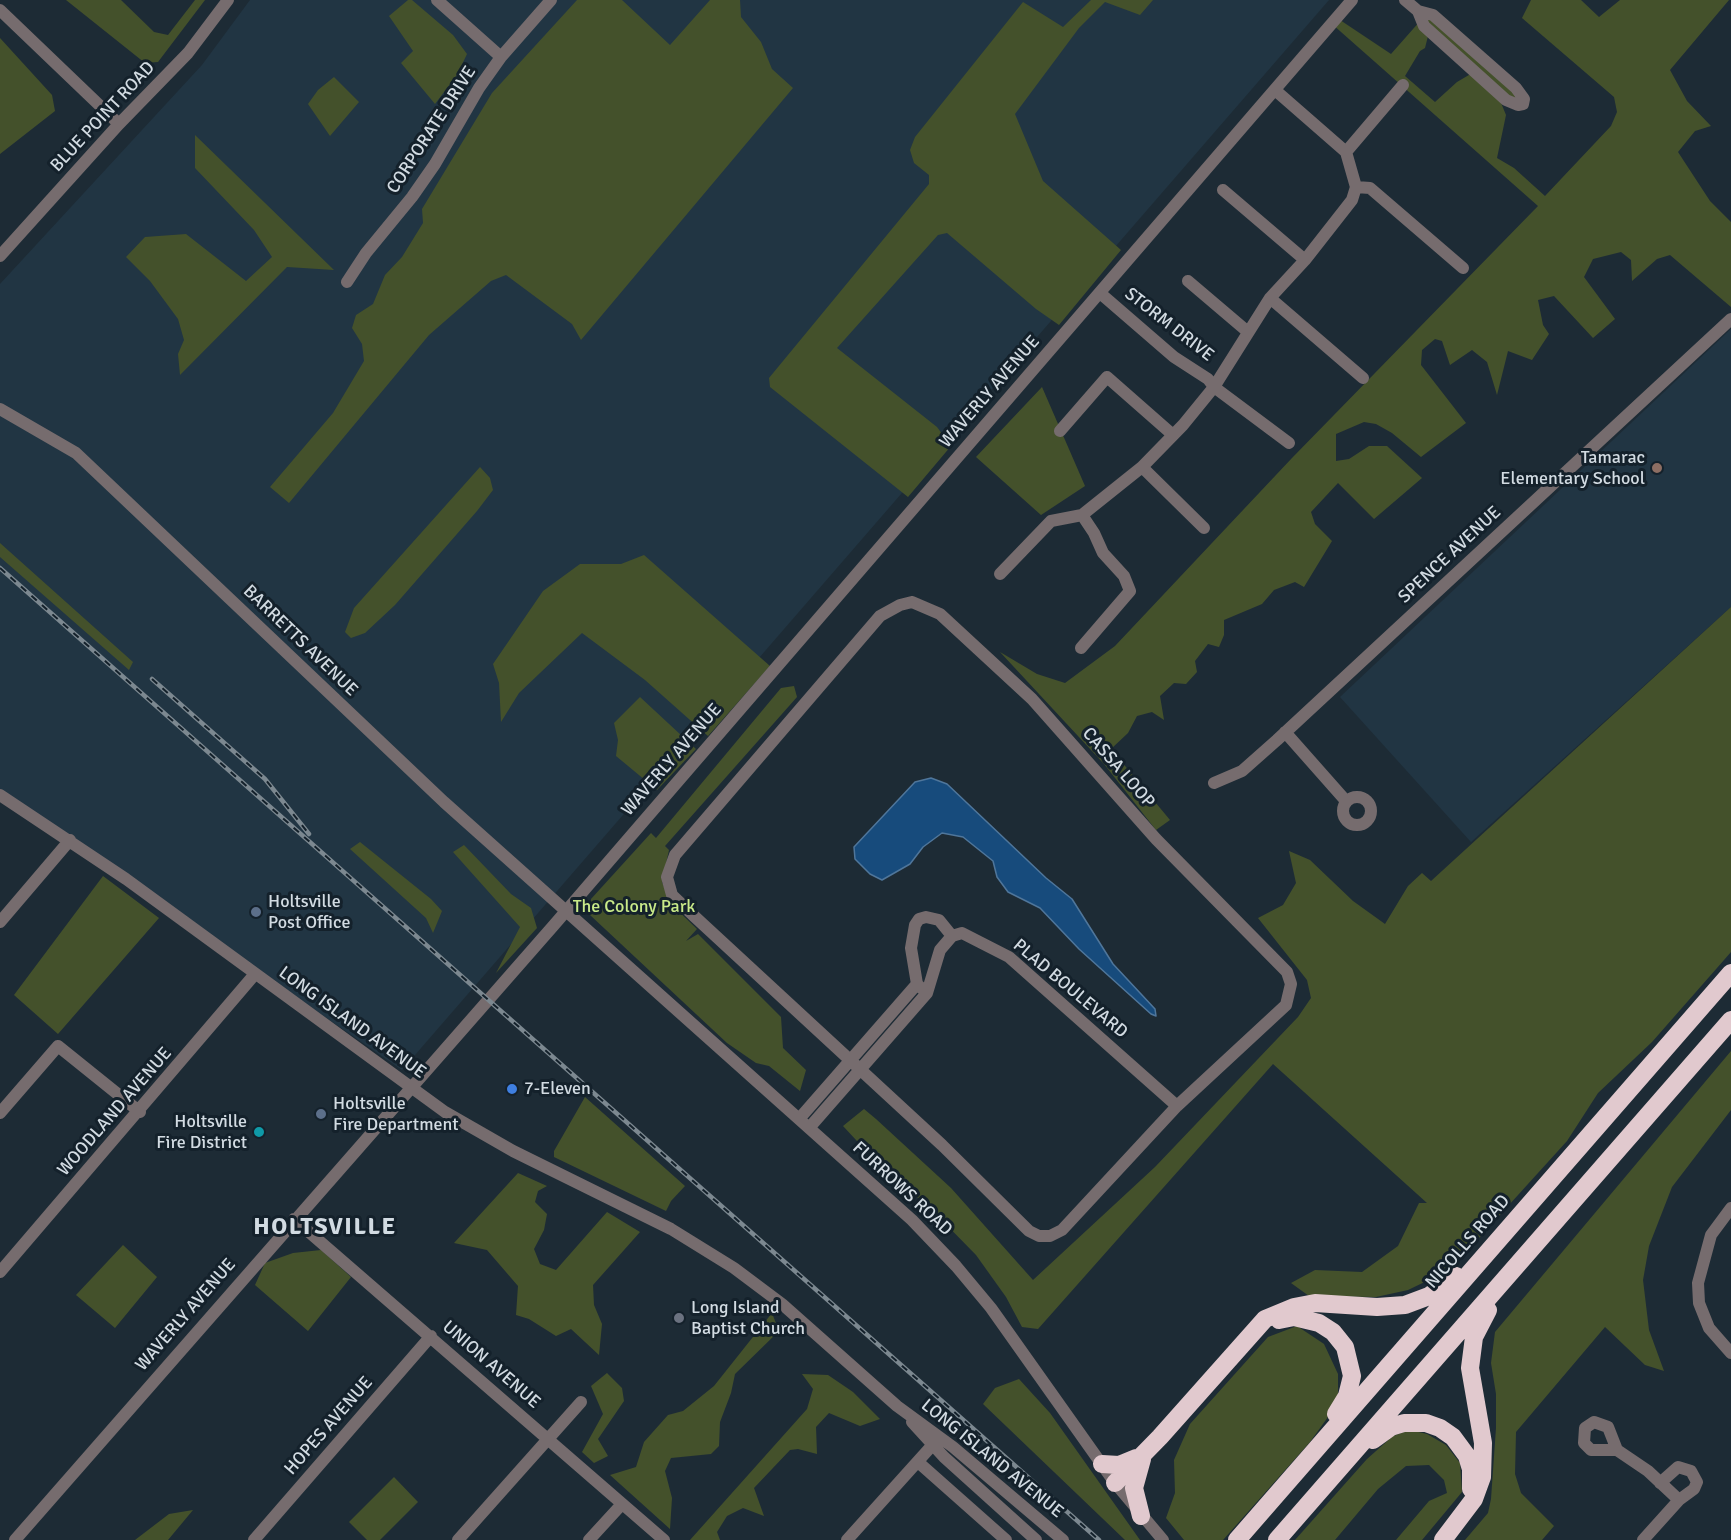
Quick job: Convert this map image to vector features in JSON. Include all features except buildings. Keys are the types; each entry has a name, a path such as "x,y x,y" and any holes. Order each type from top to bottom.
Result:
{"highway":[{"name":"NICOLLS ROAD","path":"1237,1540 1731,973"},
{"path":"1277,1540 1731,1020"},
{"path":"1115,1483 1144,1455 1265,1319 1294,1307 1325,1303 1391,1307 1429,1296 1456,1277 1479,1251 1514,1222"},
{"path":"1443,1540 1465,1512 1478,1488 1484,1456 1470,1368 1474,1337 1488,1309 1546,1232"},
{"path":"1251,1335 1286,1318 1311,1320 1333,1332 1349,1356 1352,1376 1347,1396 1306,1461"},
{"path":"1327,1482 1385,1430 1404,1423 1426,1423 1453,1437 1467,1456 1472,1484 1465,1512"},
{"path":"1102,1464 1119,1465 1144,1455"},
{"path":"1141,1516 1134,1488 1135,1474 1144,1455"}],"street":[{"name":"BLUE POINT ROAD","path":"0,256 119,124 188,53 228,0"},
{"path":"436,0 501,57"},
{"name":"CORPORATE DRIVE","path":"347,282 366,253 435,164 479,88 501,57 551,0"},
{"name":"WAVERLY AVENUE","path":"15,1540 565,912 1352,0"},
{"path":"1405,0 1418,11 1433,15 1516,88 1524,99 1523,104 1518,105 1506,100 1424,26 1418,11"},
{"path":"0,10 119,124"},
{"path":"1346,152 1403,85"},
{"path":"1275,90 1346,152 1356,187 1370,188 1463,268"},
{"name":"STORM DRIVE","path":"1000,574 1051,521 1082,515 1142,466 1173,435 1214,387 1270,297 1345,212 1356,187"},
{"path":"1223,190 1305,260"},
{"path":"1188,281 1248,332"},
{"name":"STORM DRIVE","path":"1100,293 1174,357 1208,379 1214,387 1289,442"},
{"path":"1270,297 1363,378"},
{"name":"SPENCE AVENUE","path":"1214,783 1242,771 1731,319"},
{"path":"1060,431 1107,377 1173,435"},
{"name":"BARRETTS AVENUE","path":"0,409 76,453 426,786 565,912"},
{"path":"1142,466 1204,528"},
{"path":"1081,648 1130,591 1124,576 1103,553 1082,515"},
{"name":"CASSA LOOP","path":"912,602 940,614 1032,699 1156,838 1287,972 1291,984 1286,1005 1177,1106 1062,1230 1050,1236 1039,1236 1029,1231 942,1145 672,895 667,878 675,855 880,616 900,605 912,602"},
{"path":"1285,732 1346,801"},
{"name":"LONG ISLAND AVENUE","path":"0,795 70,840 409,1088 496,1142 659,1222 720,1258 776,1299 897,1406 936,1441 1036,1540"},
{"path":"0,922 70,840"},
{"name":"FURROWS ROAD","path":"565,912 912,1220 956,1266 991,1308 1115,1483 1163,1540"},
{"path":"809,1128 860,1070 922,988 940,950 952,936 939,920 919,919 915,925 911,948 922,988"},
{"name":"PLAD BOULEVARD","path":"952,936 962,933 1009,957 1177,1106"},
{"name":"WOODLAND AVENUE","path":"0,1272 140,1112 255,974"},
{"path":"799,1119 850,1061 922,988"},
{"path":"0,1113 58,1046 140,1112"},
{"path":"1731,1208 1711,1235 1698,1283 1699,1303 1709,1328 1731,1353"},
{"name":"UNION AVENUE","path":"294,1219 664,1540"},
{"name":"HOPES AVENUE","path":"254,1540 431,1336"},
{"path":"458,1540 581,1402"},
{"path":"851,1539 936,1441"},
{"name":"LONG ISLAND AVENUE","path":"936,1441 1063,1540"},
{"path":"1617,1450 1679,1500"},
{"path":"918,1462 1006,1540"},
{"path":"1643,1540 1679,1500 1696,1486 1697,1478 1686,1468 1678,1467 1660,1483"},
{"path":"589,1540 622,1504"}],"shaded area":[{"path":"250,0 1329,0 402,1070 0,793 0,284 202,65"},
{"name":"Tamarac Elementary School","path":"1731,329 1731,607 1471,842 1340,697"}],"green space":[{"path":"66,0 121,0 154,32 168,35 195,0 205,0 158,62 145,63"},
{"path":"408,0 412,0 453,35 467,54 457,75 435,104 401,63 413,51 389,16"},
{"path":"577,0 622,0 670,45 710,0 740,0 741,17 761,42 772,69 793,88 581,340 572,324 506,275 491,281 429,335 289,503 270,487 333,413 364,361 362,344 352,328 356,315 373,304 385,275 402,257 423,223 422,209 492,93"},
{"path":"1091,0 1153,0 1140,15 1105,2 1079,28 1015,114 1043,181 1121,250 1059,325 1036,309 947,233 938,235 837,348 937,427 951,446 908,497 770,387 769,378 929,184 929,175 914,163 910,150 915,137 1023,2 1063,27"},
{"path":"1531,0 1581,0 1599,17 1620,0 1729,0 1670,70 1687,101 1711,126 1695,131 1678,152 1710,201 1731,222 1731,307 1670,255 1657,259 1632,281 1631,260 1621,252 1593,259 1584,277 1615,319 1593,338 1554,296 1538,300 1543,325 1549,334 1532,360 1508,351 1497,395 1487,362 1472,350 1450,365 1442,341 1435,339 1422,350 1421,365 1466,423 1421,457 1392,433 1376,424 1364,422 1336,434 1336,461 1349,459 1369,446 1387,446 1422,478 1374,519 1338,483 1311,512 1315,524 1332,541 1304,587 1295,582 1274,590 1262,604 1224,620 1224,635 1219,647 1208,644 1195,661 1197,672 1186,684 1174,683 1160,696 1164,720 1152,712 1137,716 1128,733 1111,749 1170,820 1156,830 1104,764 1000,652 1037,674 1065,683 1115,646 1292,458 1538,206 1332,24 1337,18 1391,54 1421,20 1433,15 1516,88 1523,104 1497,93 1506,115 1497,158 1514,168 1545,196 1611,126 1617,112 1614,97 1522,18","holes":["1429,32 1474,72 1457,82 1435,102 1405,76 1420,51 1425,48"]},
{"path":"0,38 52,95 55,111 0,154"},
{"path":"334,77 359,102 330,136 308,104 318,90"},
{"path":"195,135 334,270 287,267 180,375 178,354 184,340 178,319 150,281 126,257 145,237 186,234 246,281 272,257 254,230 195,168"},
{"path":"1042,387 1085,486 1041,515 976,457"},
{"path":"480,467 490,478 493,490 395,605 365,633 351,638 345,632 354,608"},
{"path":"0,543 133,662 129,670 0,557"},
{"path":"644,555 770,666 708,736 645,680 582,633 519,693 501,722 499,683 493,664 543,591 580,564 621,564"},
{"path":"1731,607 1731,952 1652,1042 1598,1093 1567,1141 1479,1238 1435,1277 1408,1290 1376,1297 1309,1296 1291,1283 1315,1270 1362,1272 1398,1246 1419,1203 1427,1203 1273,1064 1038,1329 1022,1327 1006,1297 976,1255 928,1206 883,1169 843,1126 864,1109 951,1188 1033,1280 1155,1167 1298,1017 1311,998 1307,980 1258,918 1283,905 1296,883 1289,851 1310,860 1353,901 1385,924 1408,886 1422,873 1431,881"},
{"name":"The Colony Park","path":"794,686 797,697 665,846 669,850 662,882 671,904 697,929 686,941 698,934 781,1017 783,1048 806,1070 800,1091 769,1066 756,1063 727,1043 590,915 591,899 651,833 656,838 781,688"},
{"path":"640,697 696,749 657,790 616,756 618,740 614,723"},
{"path":"360,842 431,899 442,911 433,933 426,918 350,849"},
{"path":"464,845 511,894 531,908 537,928 496,973 520,927 453,852"},
{"path":"103,876 159,918 58,1034 14,995"},
{"path":"1731,1051 1731,1110 1672,1187 1649,1246 1643,1280 1649,1330 1664,1371 1645,1365 1605,1327 1516,1432 1515,1474 1521,1493 1554,1526 1542,1540 1465,1540 1488,1513 1491,1499 1496,1428 1496,1394 1491,1363 1495,1332"},
{"path":"585,1097 685,1186 671,1201 666,1211 554,1157 554,1151"},
{"path":"518,1173 547,1186 538,1191 535,1202 547,1214 544,1230 534,1249 540,1264 556,1270 607,1212 640,1232 593,1285 594,1305 602,1324 599,1355 571,1329 556,1336 529,1319 516,1315 518,1286 487,1250 454,1243"},
{"path":"123,1245 157,1277 115,1328 76,1295"},
{"path":"321,1250 351,1277 308,1331 255,1285 265,1263 293,1253"},
{"path":"772,1313 779,1331 735,1374 731,1393 720,1422 719,1446 711,1454 671,1458 665,1471 672,1498 670,1529 610,1475 636,1467 644,1442 668,1415 683,1411 714,1386"},
{"path":"1297,1326 1324,1344 1338,1374 1338,1403 1310,1442 1223,1540 1184,1540 1166,1518 1175,1493 1174,1460 1190,1424 1268,1337"},
{"path":"607,1373 622,1388 624,1401 598,1439 608,1456 594,1463 582,1452 603,1414 591,1386"},
{"path":"802,1374 828,1375 853,1392 880,1419 860,1426 829,1413 816,1427 817,1454 798,1449 790,1450 754,1488 764,1516 743,1508 727,1516 717,1532 720,1540 690,1540 807,1409 813,1389"},
{"path":"1019,1379 1050,1413 1140,1540 1125,1540 983,1404 995,1388"},
{"path":"1410,1430 1427,1434 1446,1445 1460,1463 1462,1492 1422,1540 1396,1540 1429,1501 1447,1493 1444,1480 1429,1465 1406,1466 1378,1489 1335,1540 1295,1540 1367,1459 1393,1436"},
{"path":"394,1477 418,1502 380,1540 367,1540 349,1522"},
{"path":"193,1510 168,1540 135,1540 169,1514"}],"water":[{"path":"931,778 947,784 1046,878 1072,899 1113,964 1155,1009 1156,1016 1079,949 1040,908 1008,892 997,877 993,861 963,837 942,833 923,847 910,864 882,880 870,874 855,859 854,847 915,782"}],"railway":[{"path":"0,568 1099,1540"},
{"path":"152,679 265,779 309,834"}],"place":[{"name":"Tamarac Elementary School","path":"1657,468"},
{"name":"Holtsville Post Office","path":"256,912"},
{"name":"7-Eleven","path":"512,1089"},
{"name":"Holtsville Fire Department","path":"321,1114"},
{"name":"Holtsville Fire District","path":"259,1132"},
{"name":"Long Island Baptist Church","path":"679,1318"}],"district":[{"name":"HOLTSVILLE","path":"325,1228"}]}
